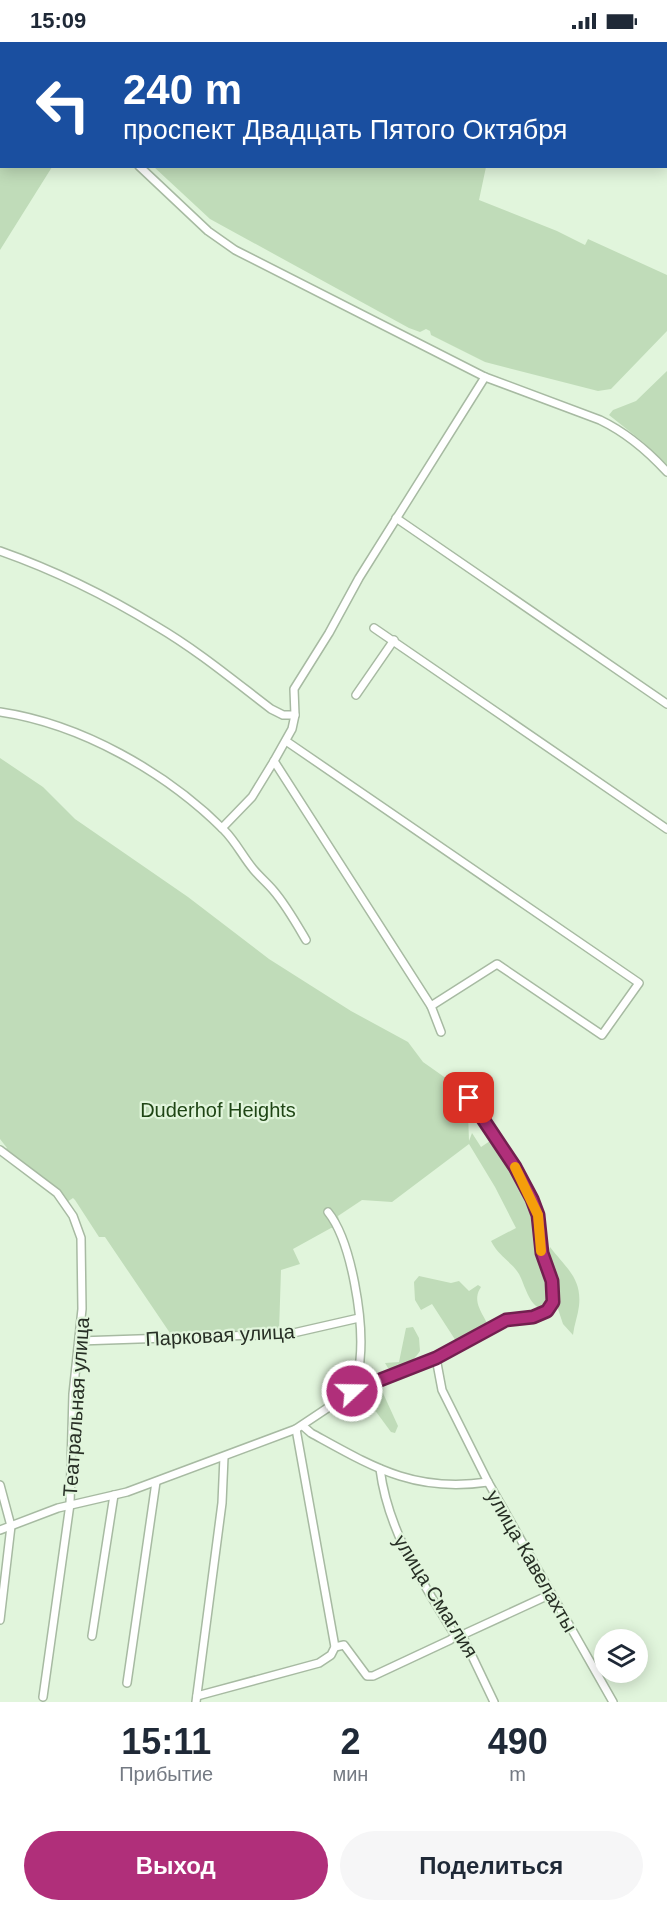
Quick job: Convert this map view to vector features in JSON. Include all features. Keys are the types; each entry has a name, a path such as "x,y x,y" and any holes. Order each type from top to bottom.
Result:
{"street":[{"path":"141,168 208,231 235,250 485,377 600,420 618,429 646,451 667,472"},
{"path":"222,828 252,797 286,741 295,715 294,688 396,518 485,377"},
{"path":"396,518 667,704"},
{"path":"0,551 42,566 155,625 203,656 271,709 283,715 295,715"},
{"path":"374,628 667,829"},
{"path":"356,694 394,640"},
{"path":"0,712 64,728 136,762 180,791 222,828 288,909 306,940"},
{"path":"286,741 639,983 602,1035 496,964 431,1006"},
{"path":"274,761 431,1006 441,1032"},
{"path":"0,1530 70,1504 114,1495 156,1482 300,1428 352,1391 436,1358 506,1320 533,1317 547,1311 553,1302 554,1294 542,1253 538,1215 532,1199 504,1149 465,1092"},
{"name":"Театральная улица","path":"0,1150 57,1193 67,1204 81,1238 83,1272 73,1394 70,1504 43,1697"},
{"path":"328,1212 342,1237 351,1266 359,1317 360,1360 352,1391"},
{"name":"Парковая улица","path":"79,1341 289,1334 359,1317"},
{"name":"улица Кавелахты","path":"436,1358 442,1390 488,1482 613,1702"},
{"path":"300,1428 392,1475 428,1484 462,1485 488,1482"},
{"path":"224,1457 222,1503 196,1699 319,1663 331,1655 335,1647 300,1428"},
{"name":"улица Смаглия","path":"380,1470 389,1514 398,1539 453,1632 460,1634 494,1702"},
{"path":"127,1683 156,1482"},
{"path":"0,1485 11,1526 0,1620"},
{"path":"92,1636 114,1495"},
{"path":"335,1647 344,1645 367,1676 373,1676 551,1594"}],"green space":[{"path":"0,168 51,168 0,250"},
{"path":"155,168 486,168 479,200 557,231 585,245 588,239 667,275 667,331 611,389 598,391 485,362 431,335 426,329 420,332 409,328 210,219"},
{"path":"667,371 667,467 643,442 609,415 613,410 636,401"},
{"name":"Duderhof Heights","path":"0,758 43,787 75,819 188,897 269,959 351,1011 408,1042 423,1062 467,1093 470,1111 468,1113 469,1141 472,1133 481,1147 490,1141 505,1152 537,1215 538,1253 549,1283 549,1303 542,1309 534,1304 519,1274 491,1241 516,1228 469,1144 392,1202 362,1200 338,1216 341,1228 331,1228 293,1249 300,1264 281,1270 279,1332 172,1336 105,1237 99,1237 75,1200 73,1198 67,1202 2,1151 7,1148 0,1139"},
{"path":"550,1247 572,1274 578,1288 579,1306 573,1335 563,1324 558,1309 559,1289 548,1254"},
{"path":"419,1276 451,1283 459,1281 469,1291 478,1285 481,1287 477,1301 487,1323 456,1341 432,1304 421,1310 415,1300 414,1282"},
{"path":"413,1327 419,1338 420,1351 407,1364 398,1368 388,1368 385,1363 399,1362 406,1328"},
{"path":"373,1389 382,1391 398,1426 395,1433 391,1432 363,1394"}],"slow traffic":[{"path":"515,1167 538,1215 541,1251"}],"route":[{"path":"352,1391 436,1358 506,1320 533,1317 547,1311 553,1302 552,1281 542,1253 538,1215 532,1199 504,1149 469,1098"}]}
